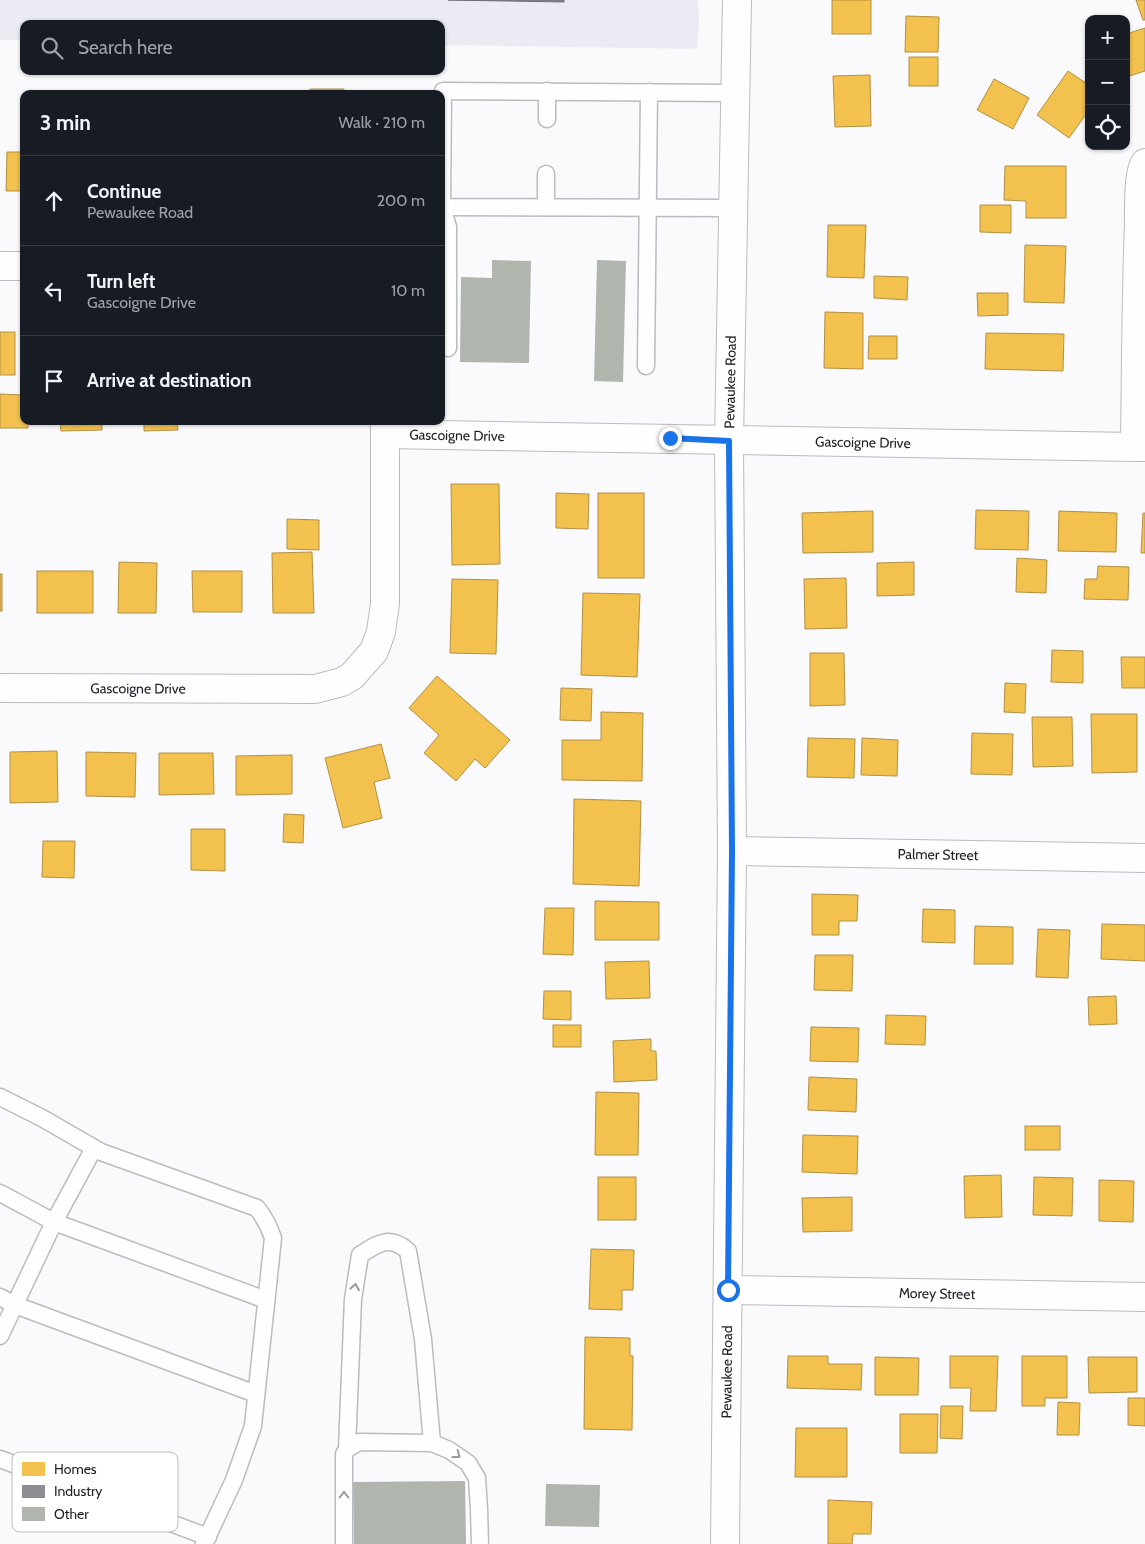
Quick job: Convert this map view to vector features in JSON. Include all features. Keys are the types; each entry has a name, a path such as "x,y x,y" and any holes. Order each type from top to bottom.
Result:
{"street":[{"name":"Pewaukee Road","path":"725,1544 732,851 729,441 737,0"},
{"name":"Gascoigne Drive","path":"0,688 315,689 342,682 352,676 374,651 382,632 385,603 385,428 729,441 1140,447 1138,250 1140,185 1142,167 1145,164"},
{"path":"0,266 20,266"},
{"name":"Palmer Street","path":"732,851 1145,858"},
{"name":"Morey Street","path":"728,1290 1145,1297"}],"lane":[{"path":"445,90 735,93"},
{"path":"547,92 547,119"},
{"path":"646,366 649,92"},
{"path":"546,174 546,207"},
{"path":"445,207 733,208"},
{"path":"445,217 448,227 448,348"},
{"path":"0,1097 42,1118 101,1152 256,1208 264,1217 273,1238 253,1426 234,1480 206,1540 178,1529"},
{"path":"0,1336 54,1222 94,1148"},
{"path":"0,1193 54,1222 266,1300"},
{"path":"344,1544 344,1454 347,1449 353,1299 360,1255 375,1245 385,1242 399,1243 408,1251 423,1339 432,1443"},
{"path":"0,1297 15,1305 256,1394"},
{"path":"347,1449 359,1442 432,1443 449,1450 468,1464 477,1478 480,1544"},
{"path":"0,1459 12,1464"}],"shaded area":[{"path":"0,0 698,0 699,24 697,49 445,45 445,20 20,20 20,40 0,40"}],"building: Homes":[{"path":"832,0 871,0 871,34 832,34"},
{"path":"1136,0 1145,0 1145,20 1143,20"},
{"path":"906,16 939,17 938,52 905,52"},
{"path":"1145,28 1145,71 1130,76 1130,60 1130,33"},
{"path":"909,57 938,57 938,86 909,86"},
{"path":"1068,71 1085,82 1085,116 1069,138 1037,115"},
{"path":"870,75 871,126 835,127 833,76"},
{"path":"994,79 1029,98 1013,129 977,110"},
{"path":"310,89 344,89 344,90"},
{"path":"7,152 20,152 20,191 6,191"},
{"path":"1005,166 1066,166 1066,218 1026,218 1026,201 1004,200"},
{"path":"980,205 1011,205 1011,233 980,232"},
{"path":"828,225 866,225 864,278 827,277"},
{"path":"1025,245 1066,246 1064,303 1024,302"},
{"path":"874,276 908,277 907,300 874,298"},
{"path":"977,293 1008,293 1008,315 978,316"},
{"path":"825,312 863,313 863,369 824,368"},
{"path":"0,332 15,332 15,375 0,375"},
{"path":"986,333 1064,334 1063,371 985,369"},
{"path":"869,336 897,336 897,359 868,359"},
{"path":"0,394 20,395 20,425 28,425 28,428 0,428"},
{"path":"60,425 102,425 102,430 61,431"},
{"path":"144,425 177,425 178,430 144,431"},
{"path":"451,484 499,484 500,564 452,565"},
{"path":"556,493 589,494 588,529 556,528"},
{"path":"598,493 644,493 644,578 598,578"},
{"path":"976,510 1029,511 1028,550 975,549"},
{"path":"873,511 873,552 803,553 802,513"},
{"path":"1059,511 1117,513 1116,552 1058,551"},
{"path":"1143,513 1145,513 1145,553 1141,553"},
{"path":"287,519 319,520 319,550 287,549"},
{"path":"312,552 314,613 273,613 272,553"},
{"path":"1017,558 1047,560 1046,593 1016,592"},
{"path":"119,562 157,563 156,613 118,613"},
{"path":"914,562 914,595 877,596 877,563"},
{"path":"1098,566 1129,567 1128,600 1084,599 1085,579 1097,579"},
{"path":"37,571 93,571 93,613 37,613"},
{"path":"192,571 242,571 242,612 193,612"},
{"path":"0,574 2,574 2,611 0,611"},
{"path":"846,578 847,628 805,629 804,579"},
{"path":"452,579 498,580 496,654 450,653"},
{"path":"583,593 640,594 637,677 581,675"},
{"path":"1052,650 1083,651 1083,683 1051,682"},
{"path":"810,653 844,653 845,705 810,706"},
{"path":"1121,657 1145,657 1145,688 1122,688"},
{"path":"437,676 510,740 485,768 475,759 456,781 424,753 439,735 409,708"},
{"path":"1005,683 1026,684 1025,713 1004,712"},
{"path":"561,688 592,689 591,721 560,720"},
{"path":"601,712 643,713 642,781 562,780 562,740 601,740"},
{"path":"1091,714 1137,714 1137,772 1092,773"},
{"path":"1032,717 1072,717 1073,766 1033,767"},
{"path":"972,733 1013,734 1012,775 971,774"},
{"path":"808,738 855,739 854,778 807,777"},
{"path":"862,738 898,740 897,776 861,775"},
{"path":"381,744 390,778 374,782 382,818 343,828 325,758"},
{"path":"57,751 58,802 10,803 10,752"},
{"path":"86,752 136,753 135,797 86,796"},
{"path":"159,753 213,753 214,794 159,795"},
{"path":"292,755 292,794 236,795 236,756"},
{"path":"574,799 641,801 639,886 573,884"},
{"path":"284,814 304,815 303,843 283,842"},
{"path":"191,829 225,829 225,871 191,870"},
{"path":"43,841 75,841 74,878 42,877"},
{"path":"812,894 858,895 857,921 839,921 839,935 812,935"},
{"path":"595,901 659,902 659,940 595,940"},
{"path":"545,908 574,908 573,955 543,954"},
{"path":"923,909 955,910 955,943 922,942"},
{"path":"1102,924 1145,925 1145,961 1101,959"},
{"path":"975,926 1013,927 1013,964 974,964"},
{"path":"1038,929 1070,930 1068,978 1036,977"},
{"path":"815,955 853,955 852,991 814,990"},
{"path":"649,961 650,998 606,999 605,962"},
{"path":"544,991 571,991 571,1020 543,1019"},
{"path":"1116,996 1117,1024 1089,1025 1088,997"},
{"path":"886,1015 926,1016 925,1045 885,1044"},
{"path":"553,1025 581,1025 581,1047 553,1047"},
{"path":"811,1027 859,1028 858,1062 810,1061"},
{"path":"651,1039 651,1051 656,1051 657,1080 614,1082 613,1041"},
{"path":"809,1077 857,1079 856,1112 808,1110"},
{"path":"596,1092 639,1093 638,1155 595,1155"},
{"path":"1025,1126 1060,1126 1060,1150 1025,1150"},
{"path":"803,1135 858,1136 857,1174 802,1172"},
{"path":"1001,1175 1002,1217 965,1218 964,1176"},
{"path":"598,1177 636,1177 636,1220 598,1220"},
{"path":"1034,1177 1073,1178 1072,1216 1033,1215"},
{"path":"1099,1180 1134,1181 1133,1222 1099,1221"},
{"path":"852,1197 852,1231 803,1232 802,1198"},
{"path":"591,1249 634,1250 633,1290 622,1290 622,1310 589,1309"},
{"path":"585,1337 630,1338 630,1356 633,1356 632,1430 584,1429"},
{"path":"788,1356 828,1356 828,1364 862,1364 861,1390 787,1388"},
{"path":"950,1356 998,1356 996,1411 970,1411 971,1388 950,1388"},
{"path":"1022,1356 1067,1356 1067,1398 1045,1398 1045,1406 1022,1406"},
{"path":"875,1357 919,1358 918,1395 875,1395"},
{"path":"1088,1357 1137,1357 1137,1392 1089,1393"},
{"path":"1128,1398 1145,1398 1145,1426 1128,1425"},
{"path":"1058,1402 1080,1403 1079,1435 1057,1435"},
{"path":"941,1406 963,1406 962,1439 940,1438"},
{"path":"900,1414 938,1414 937,1453 900,1453"},
{"path":"796,1428 847,1428 847,1477 795,1477"},
{"path":"828,1500 872,1502 871,1534 853,1534 852,1544 828,1544"}],"building: Industry":[{"path":"448,0 564,0 564,2"}],"building: Other":[{"path":"492,260 531,261 529,363 460,362 461,277 492,278"},
{"path":"597,260 626,261 623,382 594,381"},
{"path":"465,1481 466,1544 354,1544 353,1482"},
{"path":"546,1484 600,1485 599,1527 545,1526"}],"route":[{"path":"670,438 729,441 732,851 728,1290"}]}
